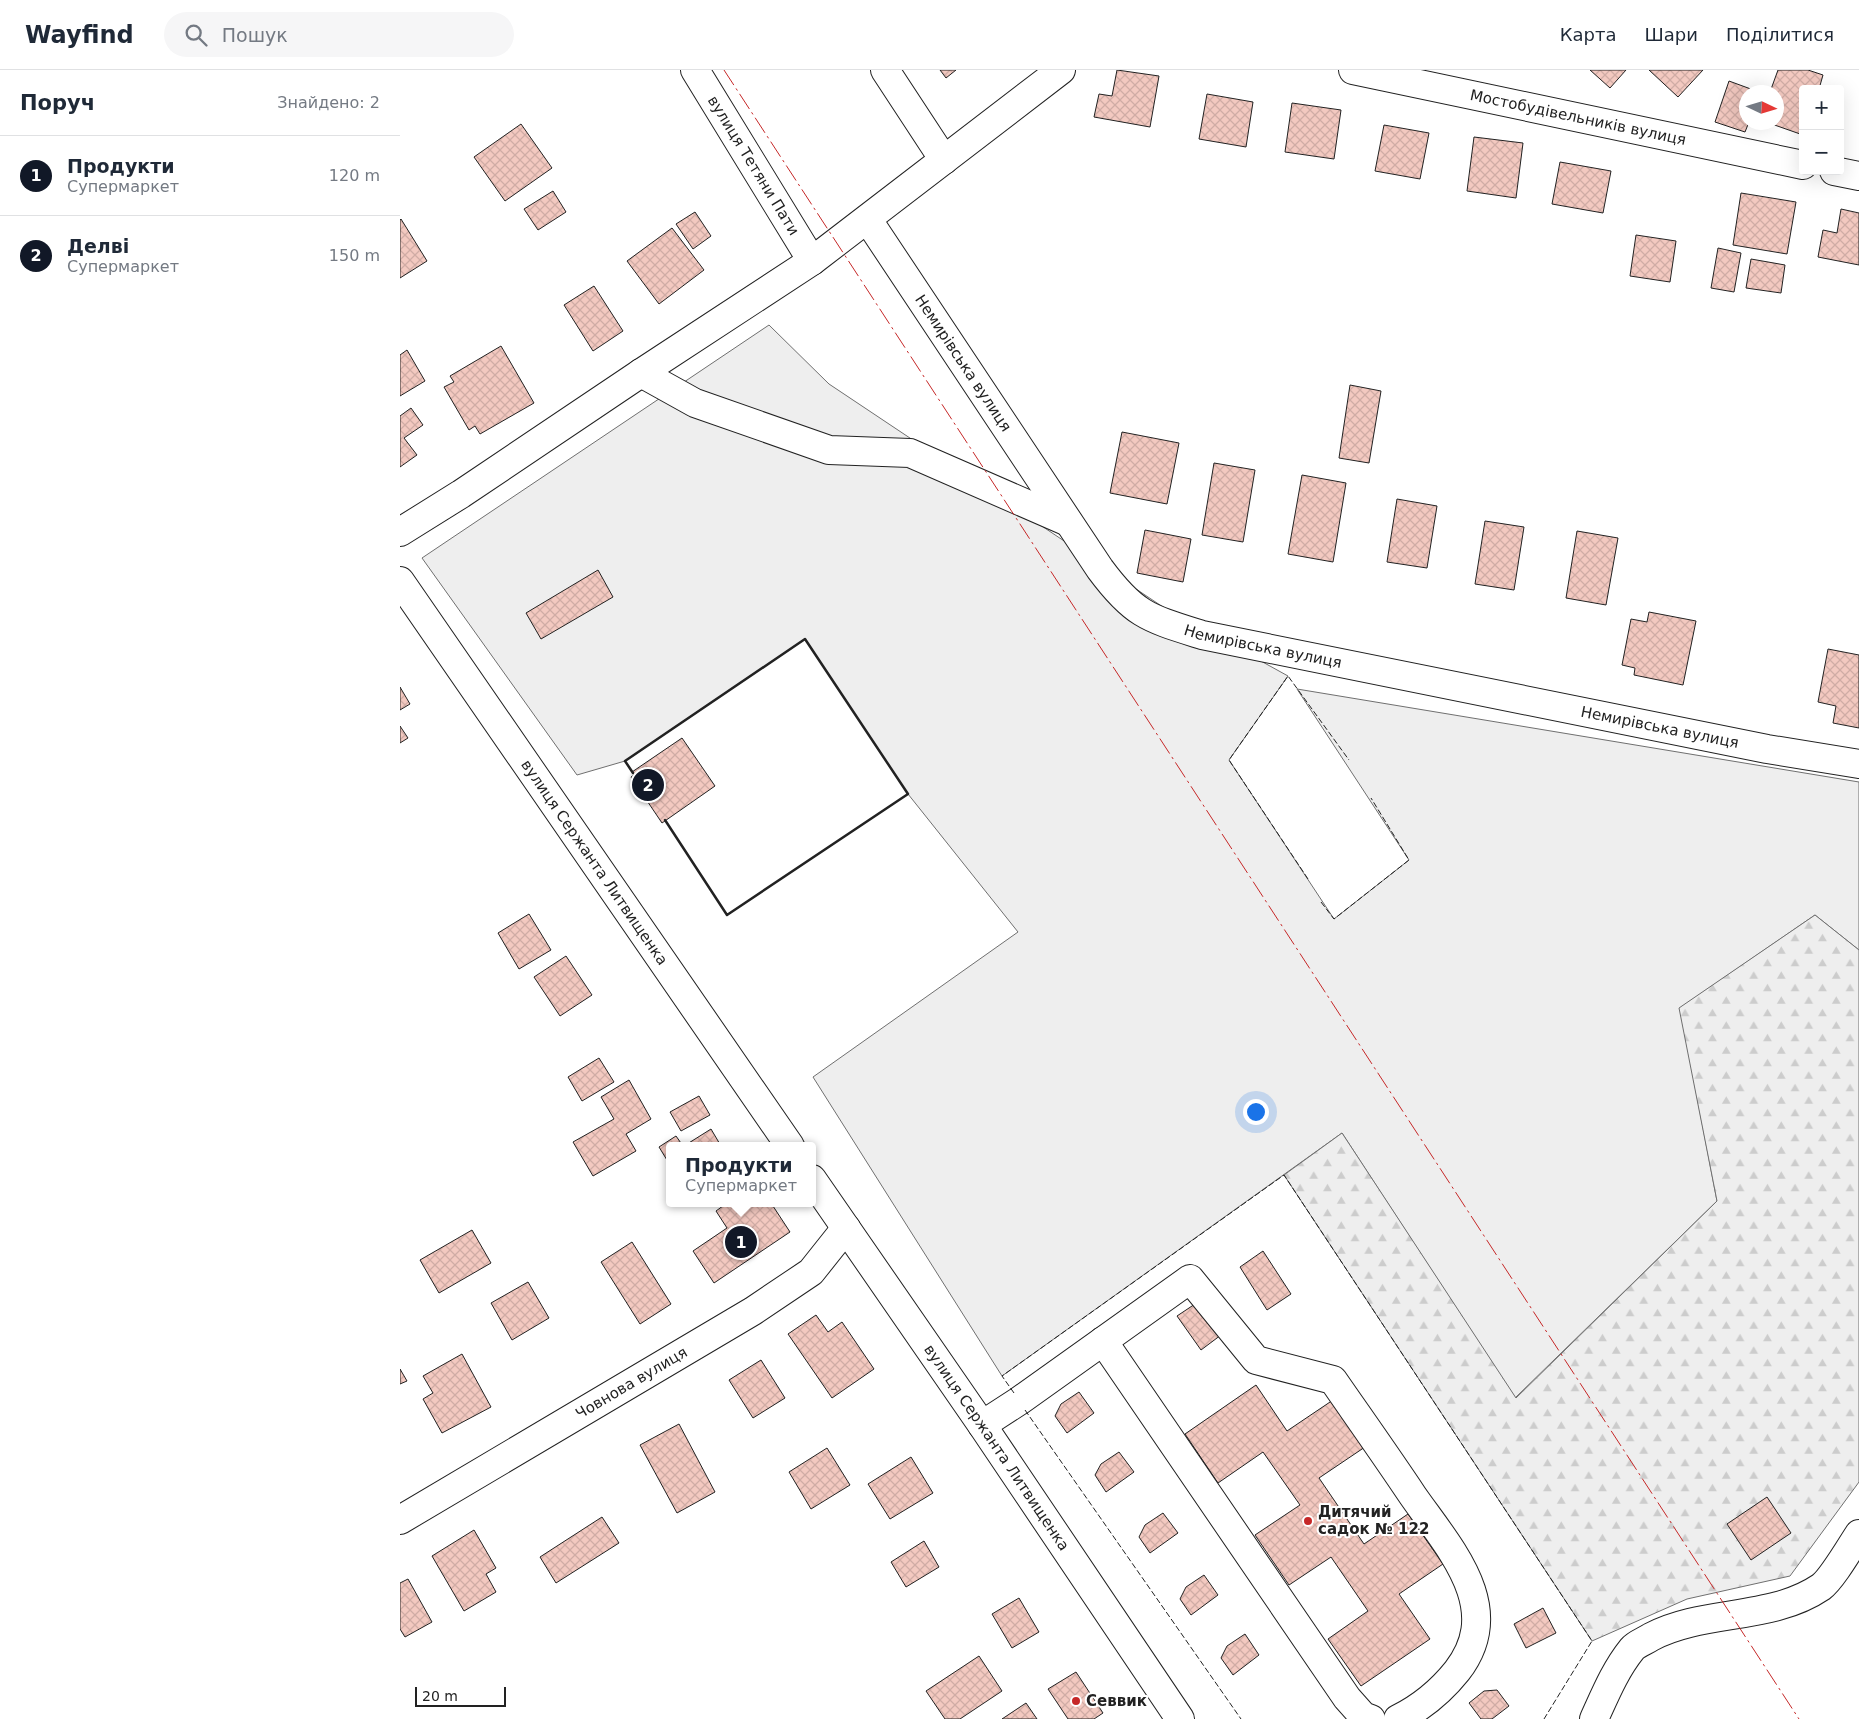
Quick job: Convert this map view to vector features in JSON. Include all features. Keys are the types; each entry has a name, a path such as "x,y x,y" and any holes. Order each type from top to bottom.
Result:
{"street":[{"name":"вулиця Тетяни Пати","path":"695,70 812,261"},
{"path":"885,70 944,160"},
{"path":"400,532 461,494 641,372 812,261 868,220 1061,70"},
{"name":"Мостобудівельників вулиця","path":"1353,70 1799,164"},
{"path":"1844,173 1859,176"},
{"name":"Немирівська вулиця","path":"868,220 1068,522 1120,596 1131,606 1157,621 1202,635 1768,749 1859,764"},
{"path":"641,372 695,403 829,450 910,453 1068,522"},
{"name":"вулиця Сержанта Литвищенка","path":"400,580 787,1142"},
{"name":"вулиця Сержанта Литвищенка","path":"816,1184 982,1425 1180,1719"},
{"name":"Човнова вулиця","path":"400,1520 753,1311 812,1272 846,1228"},
{"path":"982,1425 1019,1402 1190,1279 1256,1360 1333,1380 1459,1562 1476,1606 1476,1633 1468,1656 1450,1680 1433,1695 1398,1719"},
{"path":"1103,1341 1347,1698 1363,1716 1371,1719"},
{"path":"1594,1719 1610,1682 1633,1647 1668,1628 1707,1618 1773,1608 1794,1601 1823,1586 1859,1534"}],"green space":[{"path":"769,325 829,384 1163,607 1288,676 1229,760 1334,919 1409,860 1297,689 1859,782 1859,950 1815,915 1680,1008 1717,1201 1515,1398 1342,1133 1002,1376 813,1077 1018,932 908,794 805,639 625,761 577,775 422,558"},
{"path":"1815,915 1859,950 1859,1482 1790,1576 1687,1599 1592,1641 1284,1175 1342,1133 1516,1398 1717,1201 1679,1008"}],"building":[{"path":"940,70 956,70 946,78"},
{"path":"1117,70 1159,76 1150,127 1094,117 1099,94 1112,96"},
{"path":"1590,70 1626,70 1610,88"},
{"path":"1649,70 1703,70 1678,97"},
{"path":"1778,70 1808,70 1823,75 1820,85 1799,85 1799,134 1784,128 1784,85 1773,85"},
{"path":"1729,81 1740,85 1739,130 1715,122"},
{"path":"1207,94 1253,102 1246,147 1199,139"},
{"path":"1292,103 1341,110 1334,159 1285,152"},
{"path":"521,124 552,168 505,201 474,157"},
{"path":"1384,125 1429,133 1420,179 1375,171"},
{"path":"1474,137 1523,143 1516,198 1467,191"},
{"path":"1560,162 1611,171 1603,213 1552,204"},
{"path":"553,191 566,212 538,230 524,209"},
{"path":"1741,193 1796,202 1787,254 1733,245"},
{"path":"1841,209 1859,213 1859,265 1818,257 1823,230 1837,233"},
{"path":"695,212 711,236 693,249 676,224"},
{"path":"400,220 427,261 400,278"},
{"path":"672,228 704,270 659,304 627,261"},
{"path":"1636,235 1676,241 1670,282 1630,276"},
{"path":"1718,248 1741,253 1734,292 1711,288"},
{"path":"1751,259 1785,265 1781,293 1746,288"},
{"path":"594,286 623,331 593,351 564,305"},
{"path":"501,346 534,403 480,434 475,426 469,430 444,387 454,382 450,376"},
{"path":"407,350 425,381 400,396 400,355"},
{"path":"1350,385 1381,391 1369,463 1339,458"},
{"path":"411,408 423,425 404,438 417,455 400,467 400,416"},
{"path":"1122,432 1179,443 1167,504 1110,493"},
{"path":"1214,463 1255,470 1243,542 1202,535"},
{"path":"1302,475 1346,483 1333,562 1288,554"},
{"path":"1397,499 1437,506 1427,568 1387,562"},
{"path":"1485,521 1524,527 1514,590 1475,584"},
{"path":"1145,530 1191,539 1183,582 1137,573"},
{"path":"1577,531 1618,538 1606,605 1566,598"},
{"path":"598,570 613,597 541,639 526,613"},
{"path":"1649,612 1696,621 1683,685 1634,675 1635,668 1622,665 1631,619 1647,622"},
{"path":"1828,649 1859,655 1859,728 1833,723 1836,706 1818,702"},
{"path":"400,687 410,704 400,710"},
{"path":"400,726 408,738 400,743"},
{"path":"682,738 715,786 662,823 631,777 634,775 632,772"},
{"path":"529,914 551,950 519,969 498,933"},
{"path":"566,956 592,995 560,1016 534,977"},
{"path":"599,1058 614,1082 582,1101 568,1077"},
{"path":"629,1080 651,1119 626,1134 636,1151 593,1176 573,1142 614,1119 601,1097"},
{"path":"699,1096 710,1115 681,1131 670,1112"},
{"path":"711,1129 719,1142 690,1142"},
{"path":"676,1136 680,1142 667,1142"},
{"path":"666,1142 666,1158 659,1147"},
{"path":"722,1207 774,1207 790,1232 714,1283 693,1251 727,1228 716,1211"},
{"path":"472,1230 491,1263 439,1293 420,1260"},
{"path":"632,1242 671,1304 640,1324 601,1262"},
{"path":"1263,1251 1291,1294 1267,1310 1240,1267"},
{"path":"528,1282 549,1318 512,1340 491,1303"},
{"path":"1198,1302 1221,1335 1201,1350 1177,1316"},
{"path":"816,1315 828,1332 842,1322 874,1369 832,1398 788,1334"},
{"path":"462,1354 491,1407 442,1433 423,1399 433,1393 423,1376"},
{"path":"761,1360 785,1398 753,1418 729,1380"},
{"path":"400,1369 407,1381 400,1384"},
{"path":"1256,1385 1287,1431 1333,1400 1365,1447 1319,1478 1364,1544 1408,1514 1443,1564 1399,1594 1430,1639 1361,1686 1328,1639 1368,1611 1331,1557 1289,1585 1255,1535 1300,1505 1263,1452 1218,1483 1185,1434"},
{"path":"1079,1392 1094,1413 1067,1433 1055,1416 1061,1404"},
{"path":"679,1424 715,1492 677,1513 640,1445"},
{"path":"827,1448 850,1485 811,1509 789,1472"},
{"path":"1119,1452 1134,1472 1106,1492 1095,1475 1101,1464"},
{"path":"911,1457 933,1493 890,1519 868,1484"},
{"path":"1767,1497 1791,1533 1751,1560 1727,1524"},
{"path":"1163,1513 1178,1533 1150,1553 1139,1537 1145,1525"},
{"path":"602,1517 619,1543 556,1583 540,1557"},
{"path":"474,1530 496,1568 486,1574 496,1592 464,1611 432,1556"},
{"path":"924,1541 939,1567 906,1587 891,1562"},
{"path":"1204,1575 1218,1595 1191,1615 1180,1599 1186,1587"},
{"path":"408,1579 432,1622 405,1637 400,1629 400,1583"},
{"path":"1019,1598 1039,1632 1012,1648 992,1614"},
{"path":"1543,1608 1556,1633 1526,1648 1514,1624"},
{"path":"1245,1634 1259,1655 1233,1675 1221,1658 1227,1646"},
{"path":"979,1656 1002,1691 960,1719 945,1719 926,1691"},
{"name":"Севвик","path":"1076,1672 1103,1713 1094,1719 1068,1719 1048,1689"},
{"path":"1497,1690 1509,1706 1492,1719 1481,1719 1469,1703 1484,1691"},
{"path":"1026,1703 1037,1719 1002,1719"}],"fence":[{"path":"1308,879 1229,760 1288,676 1349,760"},
{"path":"1321,902 1334,919 1409,860 1371,798"},
{"path":"1014,1393 1002,1376 1284,1175 1592,1641 1544,1719"},
{"path":"1025,1410 1241,1719"}],"wall":[{"path":"633,773 625,761 805,639 908,794 727,915 665,820"}],"power":[{"path":"724,70 1799,1719"}],"place":[{"name":"Делві","path":"648,785"},
{"name":"Продукти","path":"741,1242"},
{"name":"Дитячий садок № 122","path":"1308,1521"},
{"name":"Севвик","path":"1076,1701"}]}
